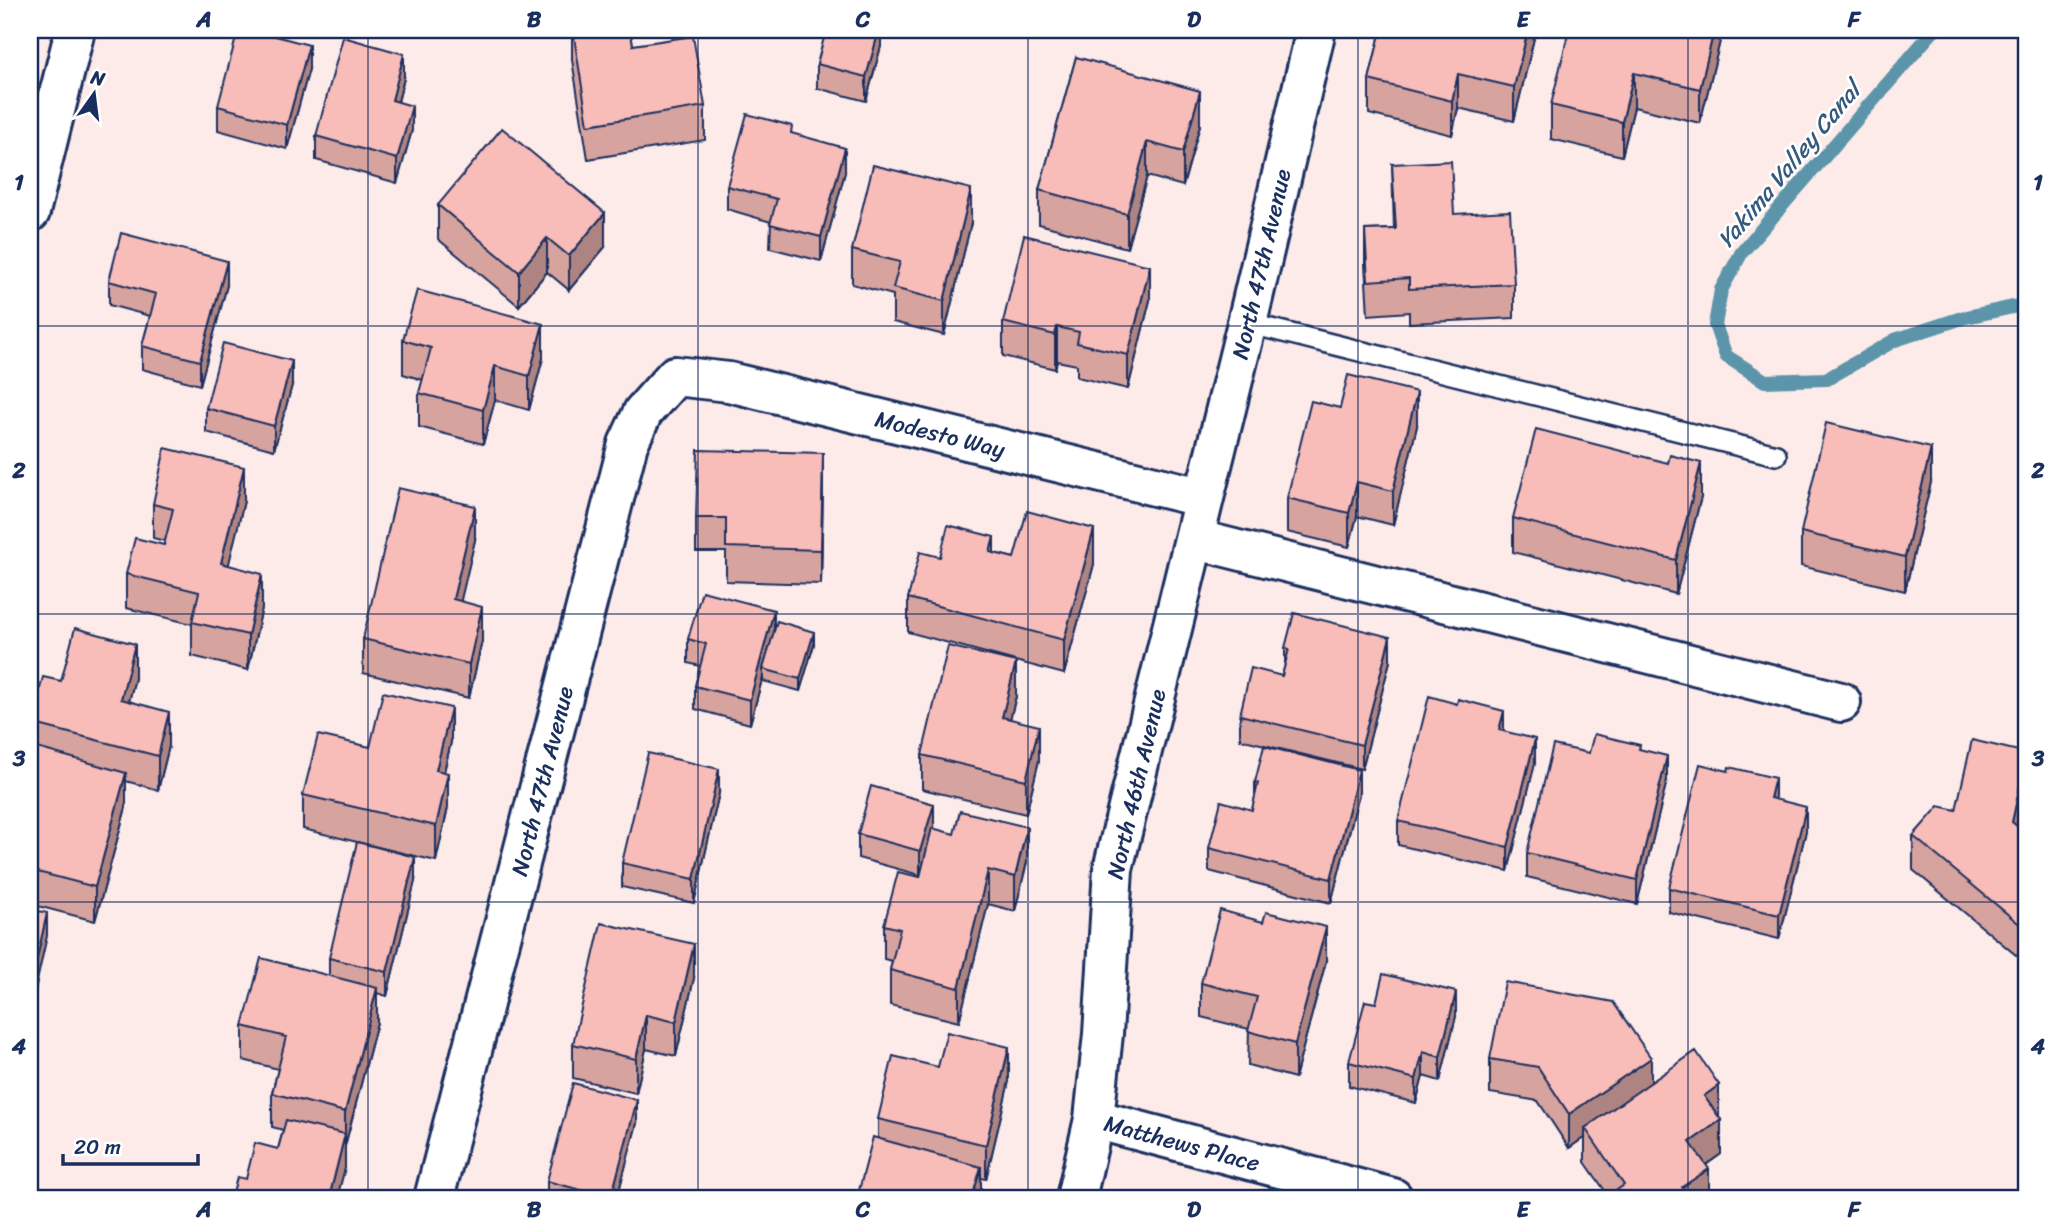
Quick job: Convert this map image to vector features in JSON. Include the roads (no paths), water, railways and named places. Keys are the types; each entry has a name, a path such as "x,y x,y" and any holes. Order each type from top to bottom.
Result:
{"street":[{"path":"30,212 40,125 75,30"},
{"name":"North 47th Avenue","path":"1204,498 1316,30"},
{"name":"North 47th Avenue","path":"434,1198 628,444 643,412 675,376"},
{"name":"Modesto Way","path":"675,376 729,382 1204,498"},
{"name":"North 46th Avenue","path":"1076,1198 1094,1119 1103,1034 1112,869 1204,498"},
{"path":"1194,539 1841,702"},
{"name":"Matthews Place","path":"1094,1119 1393,1198"}],"lane":[{"path":"1247,323 1776,455"}],"waterway":[{"name":"Yakima Valley Canal","path":"1934,30 1742,252 1721,290 1715,325 1726,356 1765,381 1827,379 1895,340 1962,318 2027,304"}]}
